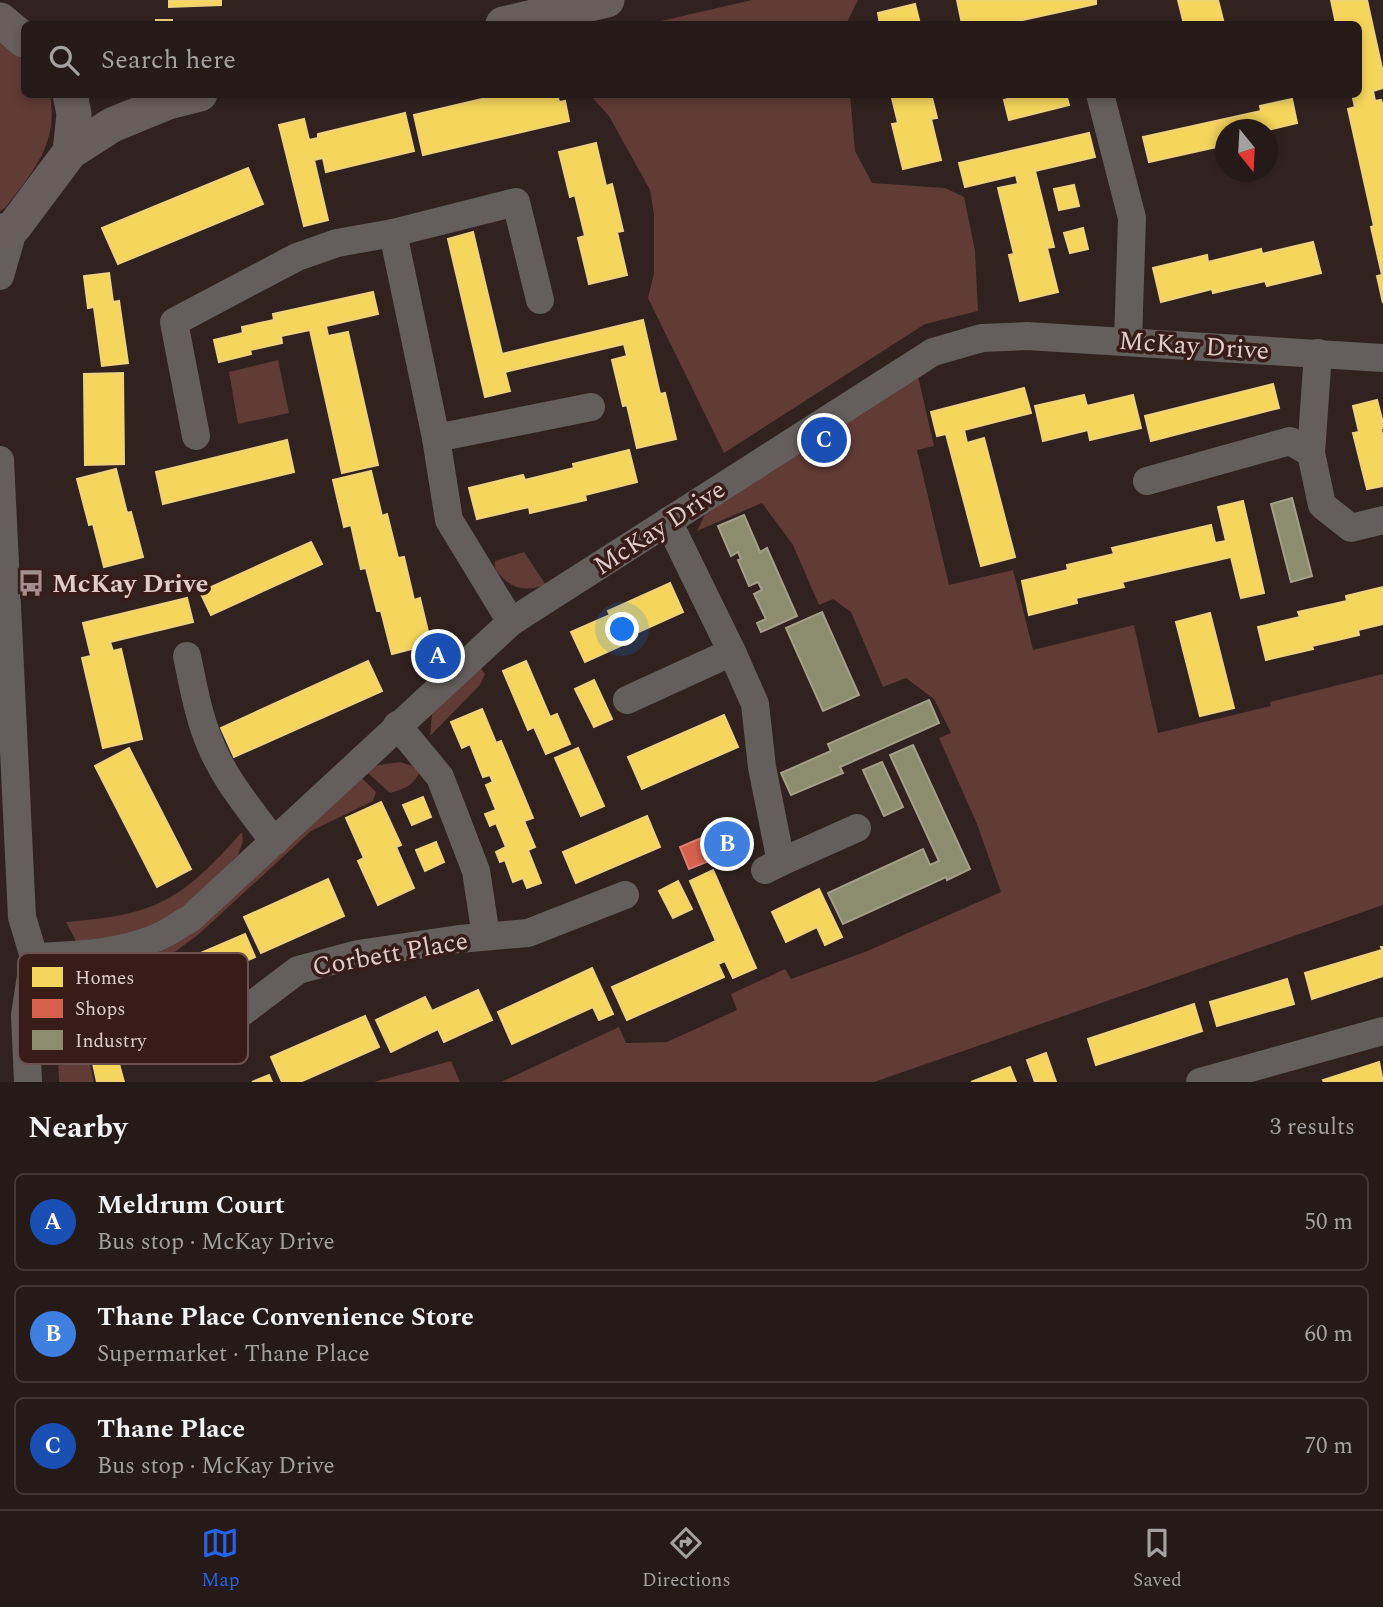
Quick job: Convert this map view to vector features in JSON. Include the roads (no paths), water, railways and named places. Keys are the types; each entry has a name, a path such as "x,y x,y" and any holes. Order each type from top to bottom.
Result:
{"main road":[{"path":"516,21 607,0"},
{"path":"0,20 21,38"},
{"path":"70,152 74,114 71,98"},
{"path":"7,230 70,152 111,125 184,98"}],"street":[{"path":"1101,98 1132,218 1128,341"},
{"path":"196,436 174,322 298,257 337,243 393,233 516,202 540,300"},
{"path":"0,276 7,230"},
{"path":"393,233 436,438 449,520 511,622"},
{"name":"McKay Drive","path":"93,953 122,949 159,937 191,918 511,622 933,352 982,338 1027,336 1383,358"},
{"path":"1318,353 1311,453 1322,505 1351,528 1383,520"},
{"path":"436,438 591,407"},
{"path":"1147,481 1290,441 1311,453"},
{"path":"0,460 22,917 33,953"},
{"path":"668,521 733,652 755,704 773,866 857,828"},
{"path":"627,700 733,652"},
{"path":"187,656 200,719 210,745 229,778 274,842"},
{"name":"Corbett Place","path":"397,725 440,777 476,871 486,936"},
{"name":"Corbett Place","path":"248,1008 298,970 358,954 486,936 528,933 625,895"},
{"path":"1200,1082 1383,1031"},
{"path":"27,1064 28,1082"}],"place":[{"name":"Thane Place","path":"824,440"},
{"name":"McKay Drive","path":"31,583"},
{"name":"Meldrum Court","path":"438,656"},
{"name":"Thane Place Convenience Store","path":"727,844"}]}
